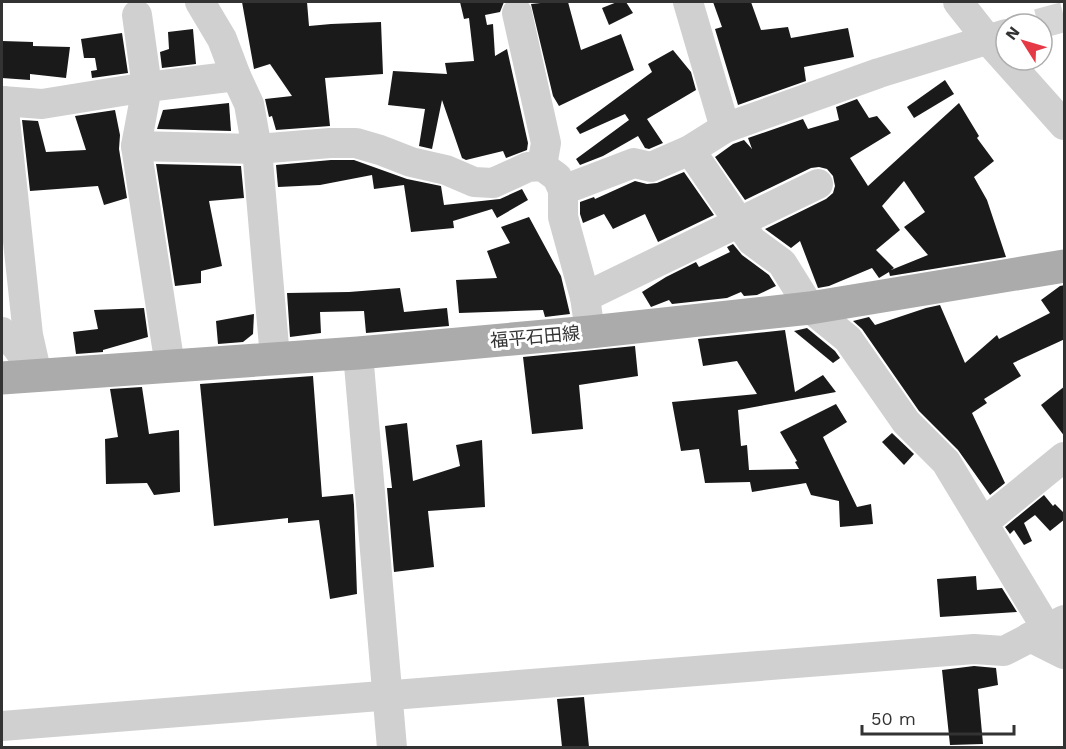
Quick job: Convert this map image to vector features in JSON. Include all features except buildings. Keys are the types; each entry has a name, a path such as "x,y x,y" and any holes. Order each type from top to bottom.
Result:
{"main road":[{"name":"福平石田線","path":"2,378 358,353 590,332 810,308 1065,266"}],"street":[{"path":"200,2 222,39 249,104 257,149 275,358"},
{"path":"688,2 725,128"},
{"path":"958,2 994,34"},
{"path":"517,12 546,143 542,166"},
{"path":"137,15 147,87 136,146 170,366"},
{"path":"563,190 634,163 651,167 690,150 725,128 879,73 994,38"},
{"path":"1024,72 1065,125"},
{"path":"37,375 28,335 2,101 42,104 147,87 236,76"},
{"path":"136,146 257,149 356,143 411,162 446,170 474,182 493,183 528,167 542,166 557,177 563,190 563,217 585,297 590,332"},
{"path":"690,150 752,241 782,263 810,308 848,339 906,422 946,462 1047,629 1065,654"},
{"path":"585,297 740,224 818,184"},
{"path":"2,332 16,346 37,375"},
{"path":"358,353 392,747"},
{"path":"983,523 1065,457"},
{"path":"2,726 974,649 1004,651 1047,629"}],"tunnel":[{"path":"1054,20 1064,17"}]}
